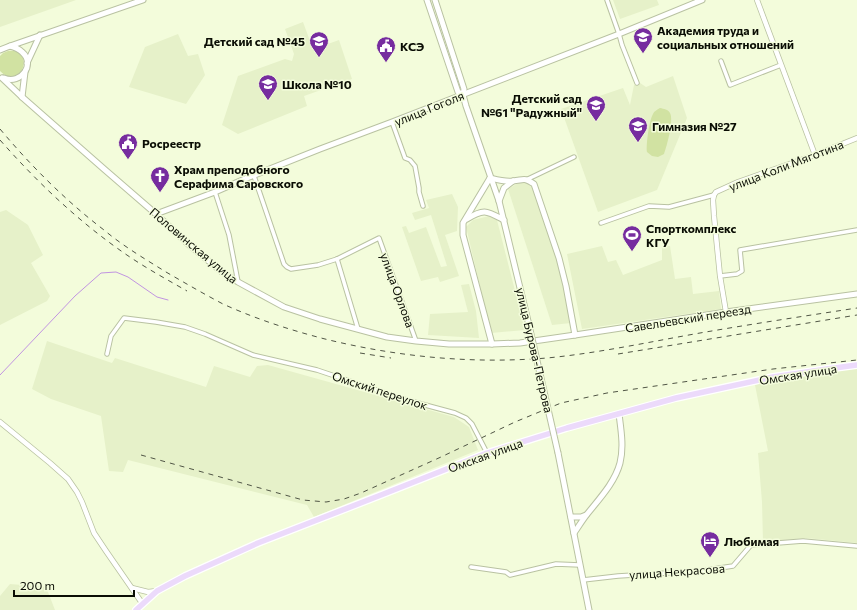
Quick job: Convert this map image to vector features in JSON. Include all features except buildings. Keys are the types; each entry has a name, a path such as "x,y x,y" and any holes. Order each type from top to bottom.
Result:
{"main road":[{"path":"0,50 143,0"},
{"name":"улица Бурова-Петрова","path":"427,0 458,92 463,95"},
{"name":"улица Бурова-Петрова","path":"435,0 464,89 463,95 504,220 558,453 589,610"},
{"name":"улица Гоголя","path":"156,214 619,34 702,0"},
{"path":"22,97 27,63 40,35"},
{"path":"10,46 22,51 25,55 27,63"},
{"path":"1,77 8,80 16,80 25,72"},
{"name":"Половинская улица","path":"1,77 216,267 238,282 284,307 320,319 387,337 449,344 520,343"},
{"path":"492,344 463,236 463,223 490,178 502,181 528,179 534,184 559,257 575,336"},
{"path":"499,201 504,188 513,181"},
{"path":"466,220 476,213 483,212 490,212 504,220"},
{"name":"Савельевский переезд","path":"520,343 857,294"},
{"name":"Омская улица","path":"136,610 142,603 158,591 185,576 258,543 487,453 547,434 693,394 773,377 857,365"},
{"path":"574,533 614,478 618,469 622,450 620,414"},
{"path":"571,517 581,517 586,515"}],"street":[{"path":"607,0 622,45 637,82"},
{"path":"757,0 815,155"},
{"path":"721,62 730,85 781,65"},
{"path":"392,122 405,158 410,160 415,166 423,206"},
{"name":"улица Коли Мяготина","path":"601,223 649,206 669,207 715,194 738,182 815,155 857,138"},
{"path":"528,179 574,157"},
{"path":"254,176 284,264 287,267 296,269 318,265 337,259 358,329"},
{"path":"215,192 228,235 238,282"},
{"path":"715,194 714,216 720,276 726,312"},
{"path":"720,276 737,274 742,271 740,250 857,230"},
{"name":"улица Орлова","path":"337,259 379,238 416,341"},
{"name":"Омский переулок","path":"107,354 111,336 124,318 185,327 253,355 317,370 403,399 466,418 472,424 487,453"},
{"path":"0,422 68,479 82,502 94,533 142,603"},
{"name":"улица Некрасова","path":"583,580 618,576 711,570 733,566 751,545 802,542 857,546"},
{"path":"472,567 506,572 510,575 556,564 580,565"},
{"path":"132,588 148,592 158,591"}],"shaded area":[{"path":"0,0 76,0 0,27"},
{"path":"613,0 657,0 659,5 620,19"},
{"path":"303,22 310,41 322,37 325,45 339,40 352,79 304,96 307,106 238,134 222,125 238,76 285,59 292,61 294,54 285,29"},
{"path":"178,34 188,56 198,54 205,75 186,104 129,87 145,47"},
{"path":"8,51 17,52 22,56 24,62 23,68 19,74 14,77 8,76 0,71 0,56"},
{"name":"Гимназия №27","path":"673,76 687,118 657,190 598,212 561,109 623,88 630,105 634,85 640,83 646,87"},
{"path":"660,108 666,109 670,113 671,127 664,154 658,157 652,156 647,152 647,144 652,117 654,112"},
{"path":"522,181 531,183 557,258 571,323 552,325 508,189"},
{"path":"452,194 458,207 457,231 445,235 459,276 440,282 438,277 421,281 402,227 406,226 409,233 426,227 441,267 447,266 431,215 415,220 412,213 429,208 426,200"},
{"path":"6,210 28,225 43,255 31,263 50,296 47,301 0,325 0,212"},
{"path":"489,216 497,220 525,330 491,333 466,227 473,220"},
{"path":"602,246 608,262 616,260 623,275 662,260 662,246 670,246 675,279 691,277 693,294 719,291 721,309 582,329 567,254"},
{"path":"469,284 476,311 479,338 428,335 430,314 468,312 461,285"},
{"path":"47,341 112,363 115,358 206,387 214,366 250,377 257,366 268,365 454,417 469,427 478,450 314,517 307,505 128,460 123,472 109,471 101,416 51,399 32,389"},
{"path":"857,368 857,543 806,538 763,542 762,502 758,453 768,451 755,385 776,378"},
{"path":"10,584 46,587 55,610 0,610 0,596"}],"waterway":[{"path":"0,375 75,296 101,273 116,272 128,277 157,297 168,300"}],"railway":[{"path":"0,129 37,170 76,207 134,252 166,272 223,304 248,315 299,332 352,345 408,355 435,358 491,360 547,358 605,350 857,308"},
{"path":"0,140 43,186 90,228 155,273 187,291"},
{"path":"618,354 857,315"},
{"path":"360,353 391,358"},
{"path":"141,455 303,500 326,502 344,499 361,493 515,422 561,403 607,393 773,369 857,360"}],"place":[{"name":"Академия труда и социальных отношений","path":"643,54"},
{"name":"Детский сад №45","path":"319,58"},
{"name":"КСЭ","path":"386,63"},
{"name":"Школа №10","path":"268,101"},
{"name":"Детский сад №61 \"Радужный\"","path":"596,122"},
{"name":"Гимназия №27","path":"638,143"},
{"name":"Росреестр","path":"128,160"},
{"name":"Храм преподобного Серафима Саровского","path":"160,193"},
{"name":"Спорткомплекс КГУ","path":"632,252"},
{"name":"Любимая","path":"710,558"}]}
